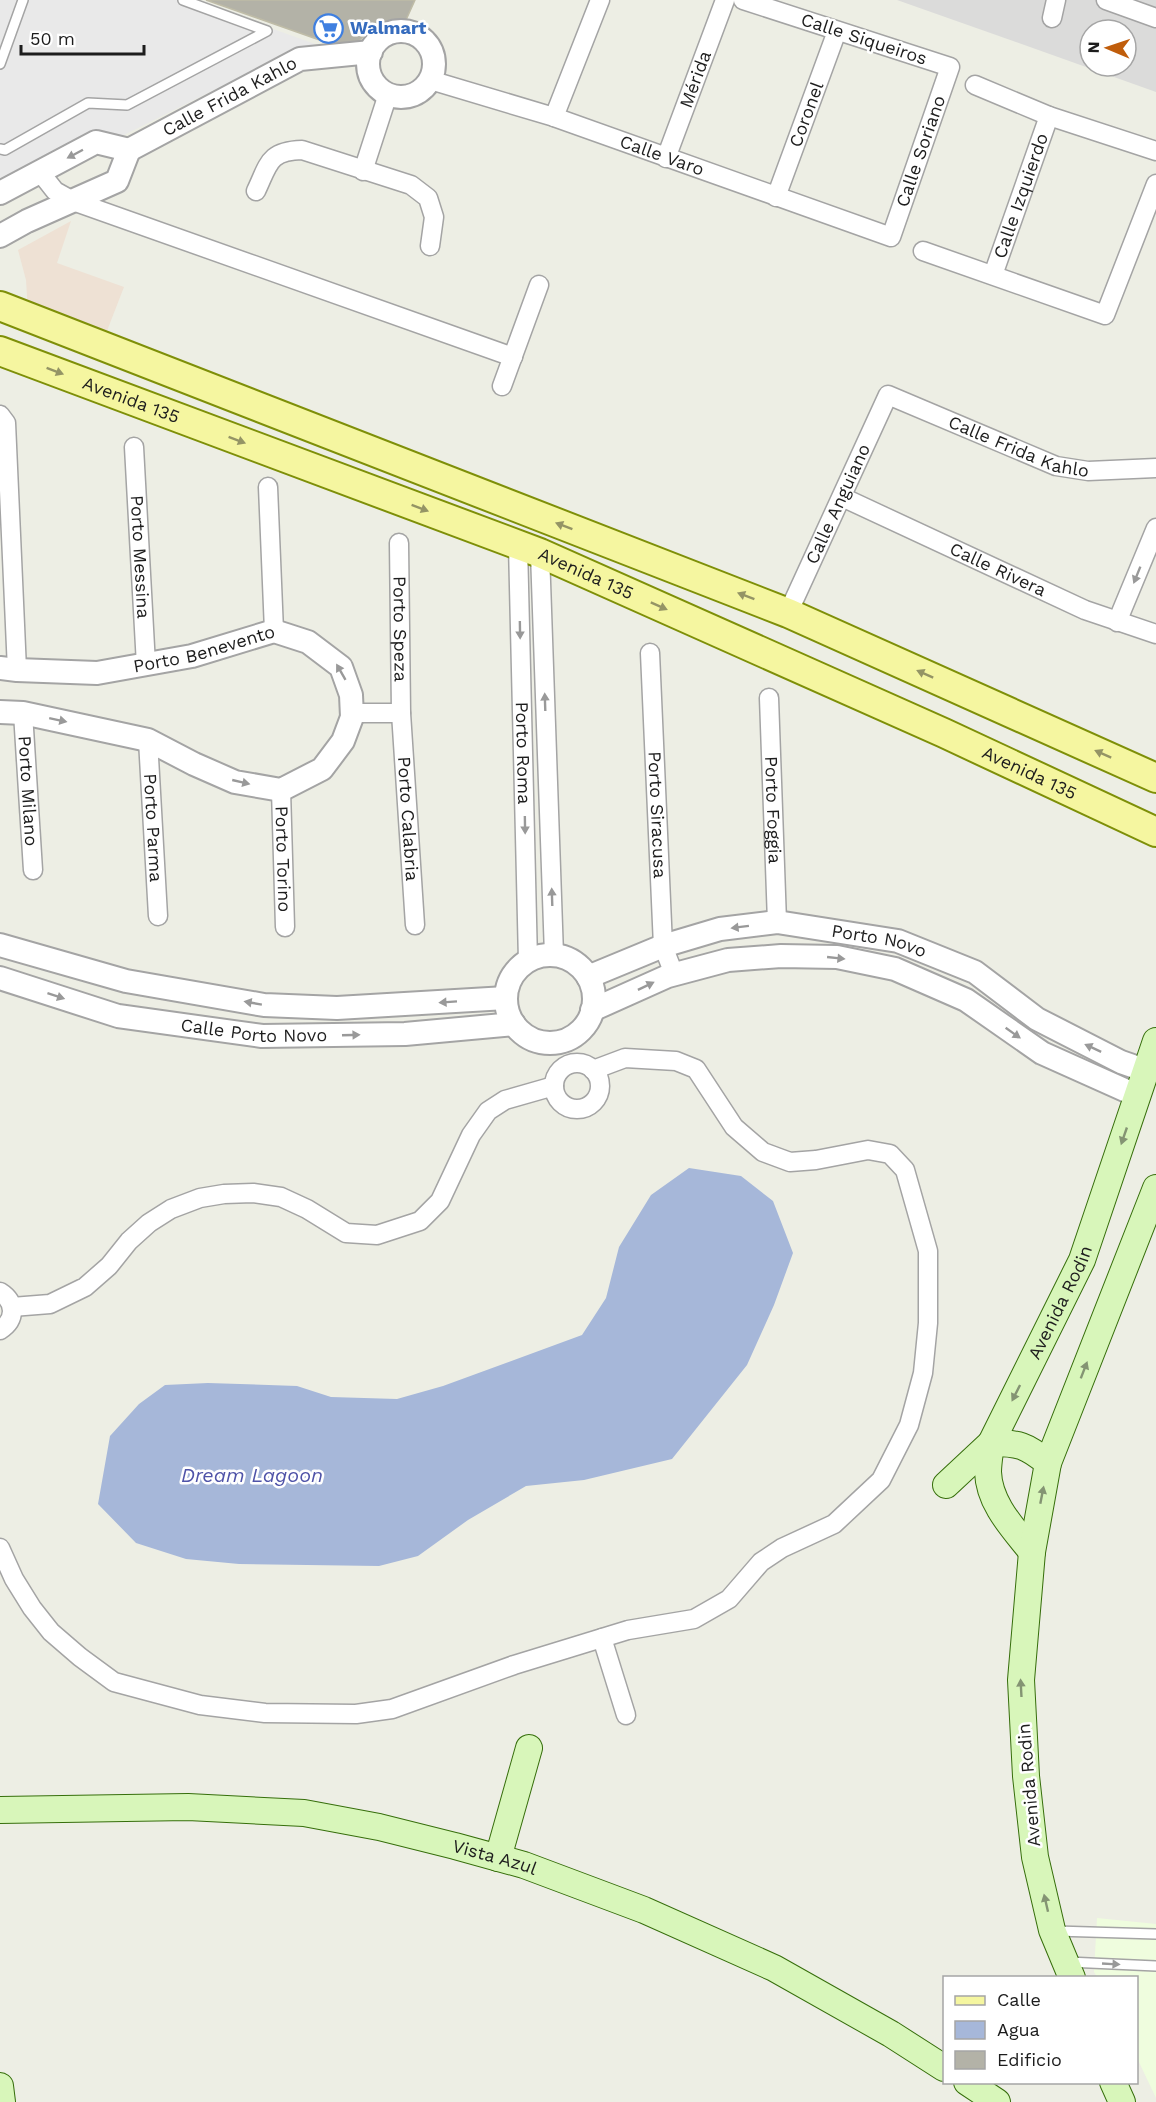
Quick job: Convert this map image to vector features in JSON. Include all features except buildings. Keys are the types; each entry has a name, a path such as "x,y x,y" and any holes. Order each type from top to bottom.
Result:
{"main road":[{"name":"Avenida 135","path":"0,306 788,613 1156,778"},
{"name":"Avenida 135","path":"0,351 529,549 944,733 1156,832"},
{"name":"Avenida Rodin","path":"1032,1552 1004,1516 992,1494 988,1474 991,1443 1082,1260 1156,1041"},
{"name":"Avenida Rodin","path":"1069,1969 1052,1930 1035,1857 1026,1776 1021,1680 1032,1552 1048,1463 1156,1188"},
{"path":"946,1485 991,1443 1014,1443 1033,1451 1048,1463"},
{"path":"498,1858 529,1748"},
{"name":"Vista Azul","path":"0,1810 188,1807 304,1813 379,1827 524,1865 644,1910 774,1968 891,2034 943,2067"},
{"path":"970,2084 997,2102"},
{"path":"1114,2084 1122,2102"},
{"path":"0,2086 2,2102"}],"street":[{"path":"554,117 600,0"},
{"name":"Mérida","path":"666,158 725,0"},
{"name":"Calle Siqueiros","path":"743,0 950,67"},
{"path":"1106,0 1156,18"},
{"path":"402,31 415,34 426,42 433,53 434,67 430,80 423,89 412,95 399,97 388,94 378,87 371,76 368,64 371,52 378,41 389,33 402,31"},
{"name":"Coronel","path":"776,197 837,31"},
{"name":"Calle Frida Kahlo","path":"129,150 300,60 371,52"},
{"name":"Calle Soriano","path":"891,237 950,67"},
{"name":"Calle Varo","path":"430,80 554,117 891,237"},
{"path":"975,85 1049,116 1156,151"},
{"path":"363,171 388,94"},
{"name":"Calle Izquierdo","path":"993,275 1049,116"},
{"path":"0,193 96,142 129,150 117,181 0,236"},
{"path":"256,191 272,157 285,151 302,150 411,185 428,198 434,217 430,246"},
{"path":"40,172 55,191 73,201 513,357"},
{"path":"923,251 1105,315 1156,184"},
{"path":"502,386 538,285"},
{"name":"Calle Frida Kahlo","path":"888,395 1056,466 1088,471 1156,468"},
{"name":"Calle Anguiano","path":"788,613 888,395"},
{"path":"0,415 6,423 8,669"},
{"name":"Porto Messina","path":"134,447 146,665"},
{"path":"268,487 273,631"},
{"name":"Calle Rivera","path":"843,497 1086,610 1156,634"},
{"path":"1117,622 1156,528"},
{"name":"Porto Speza","path":"399,543 401,713"},
{"name":"Porto Roma","path":"529,549 541,605 554,955"},
{"name":"Porto Roma","path":"528,961 519,606 529,549"},
{"path":"519,606 541,605"},
{"name":"Porto Benevento","path":"8,669 97,673 192,656 273,631 308,642 341,667 351,694 352,717 343,741 322,769 281,790"},
{"name":"Porto Siracusa","path":"651,653 663,946 674,974"},
{"name":"Porto Foggia","path":"769,698 777,922"},
{"path":"0,712 23,713 148,741 236,782 281,790"},
{"name":"Porto Milano","path":"23,713 33,870"},
{"path":"351,713 401,713"},
{"name":"Porto Calabria","path":"401,713 415,925"},
{"name":"Porto Parma","path":"148,741 158,916"},
{"name":"Porto Torino","path":"281,790 285,927"},
{"name":"Porto Novo","path":"588,977 663,946 720,929 777,922 898,941 975,972 1037,1019 1102,1053 1147,1071"},
{"name":"Calle Porto Novo","path":"0,945 126,981 264,1005 337,1008 506,998"},
{"path":"554,955 579,966 588,977 594,999 587,1023 577,1034 565,1041 550,1043 536,1041 514,1024 508,1011 506,998 509,983 517,970 528,961 541,956 554,955"},
{"name":"Porto Novo","path":"592,1010 674,974 728,960 781,956 837,957 895,969 966,1000 1042,1053 1138,1096"},
{"name":"Calle Porto Novo","path":"0,978 118,1016 262,1036 405,1034 514,1024"},
{"path":"0,1548 14,1579 32,1608 51,1632 114,1682 200,1705 265,1713 356,1714 392,1709 514,1665 628,1630 694,1618 729,1599 761,1562 782,1548 834,1524 880,1480 909,1425 922,1373 928,1323 928,1251 905,1170 890,1154 868,1150 816,1160 790,1162 763,1152 734,1127 696,1070 676,1060 626,1058 593,1070"},
{"path":"572,1064 587,1065 593,1070 599,1083 599,1091 592,1104 585,1108 571,1108 564,1105 555,1094 554,1086 559,1072 572,1064"},
{"path":"12,1308 50,1304 85,1287 109,1266 129,1241 149,1222 171,1209 200,1198 252,1193 281,1197 307,1209 346,1233 377,1235 420,1221 440,1202 471,1135 488,1111 506,1100 554,1086"},
{"path":"0,1292 9,1299 12,1308 9,1322 0,1330"},
{"path":"602,1638 626,1715"}],"lane":[{"path":"0,64 23,0"},
{"path":"0,149 5,150 88,103 127,105 267,31 183,0"},
{"path":"1052,1930 1156,1934"},
{"path":"1069,1969 1156,1966"}],"shaded area":[{"path":"0,0 192,0 318,45 274,60 120,137 99,131 87,133 0,185"},
{"path":"897,0 1156,0 1156,92 1117,78 1138,78 1138,18 1078,18 1078,64"},
{"path":"71,221 57,263 124,287 105,336 28,311 26,280 18,250"},
{"path":"1097,1918 1156,1924 1156,2098 1138,2060 1138,1976 1096,1976 1094,1972"}],"water":[{"name":"Dream Lagoon","path":"689,1168 741,1176 773,1201 793,1253 774,1305 747,1365 672,1459 584,1480 526,1486 468,1520 418,1556 379,1566 239,1564 186,1559 136,1543 98,1504 110,1436 139,1404 165,1385 208,1383 297,1386 331,1397 397,1399 443,1386 582,1335 606,1298 619,1247 651,1195"}],"place":[{"name":"Walmart","path":"329,28"}]}
